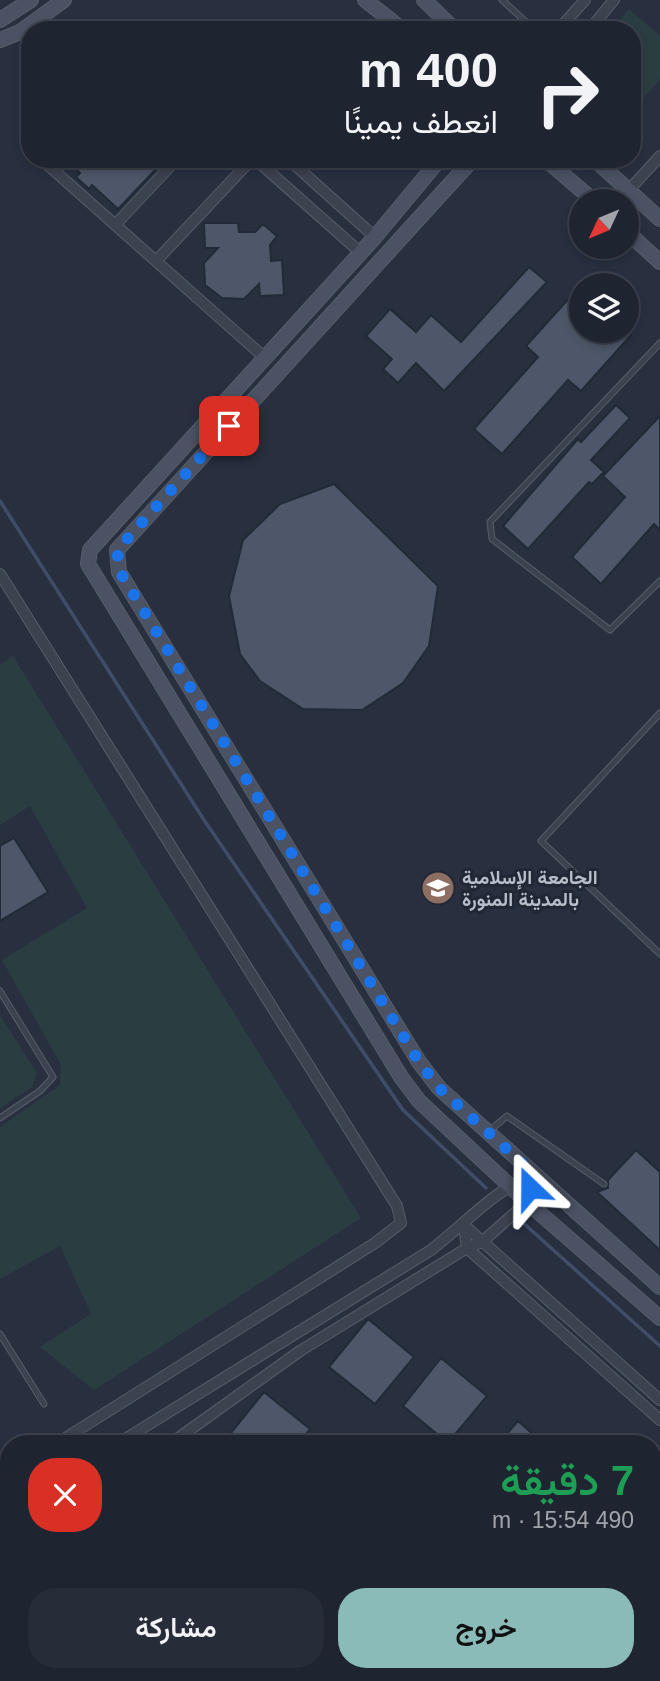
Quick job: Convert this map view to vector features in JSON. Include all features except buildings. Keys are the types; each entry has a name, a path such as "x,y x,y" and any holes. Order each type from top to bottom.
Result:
{"main road":[{"path":"0,20 31,0"},
{"path":"35,21 64,0"},
{"path":"365,0 392,21"},
{"path":"424,0 446,21"},
{"path":"0,40 21,31"},
{"path":"432,168 361,253 90,550 88,564 401,1077 419,1101 527,1202 660,1318"},
{"path":"465,168 117,550 120,572 419,1062 439,1088 660,1287"},
{"path":"556,168 580,189"},
{"path":"604,168 628,189"},
{"path":"639,199 660,219"},
{"path":"639,243 660,262"}],"street":[{"path":"566,21 585,0"},
{"path":"596,21 614,0"},
{"path":"630,189 660,156"},
{"path":"51,168 265,358"},
{"path":"115,225 169,168"},
{"path":"156,261 244,168"},
{"path":"263,168 361,253"},
{"path":"298,168 375,237"},
{"path":"0,574 397,1206 401,1223 375,1244 70,1435"},
{"path":"132,1435 431,1250 464,1225 508,1184 534,1174"},
{"path":"183,1435 300,1351 467,1248 482,1242 527,1202 534,1174"},
{"path":"464,1225 660,1400"},
{"path":"464,1225 467,1248 660,1420"}],"lane":[{"path":"502,0 525,21"},
{"path":"660,343 490,522 492,539 610,629 660,581"},
{"path":"660,713 541,841 660,954"},
{"path":"0,991 54,1077 40,1091 0,1118"},
{"path":"488,1132 507,1116 604,1184"},
{"path":"0,1334 44,1404"}],"green space":[{"path":"629,9 660,36 660,79 641,101 641,21 619,21"},
{"path":"13,656 361,1218 94,1390 40,1347 91,1314 60,1246 0,1279 0,1127 60,1085 61,1065 2,960 87,908 30,806 0,825 0,665"},
{"path":"0,1015 37,1073 32,1087 0,1108"}],"waterway":[{"path":"0,501 204,820 403,1110 486,1188"},
{"path":"520,1220 660,1346"}],"place":[{"name":"الجامعة الإسلامية بالمدينة المنورة","path":"438,888"}],"route":[{"path":"229,426 117,550 120,572 419,1062 439,1088 534,1174 530,1188"}]}
